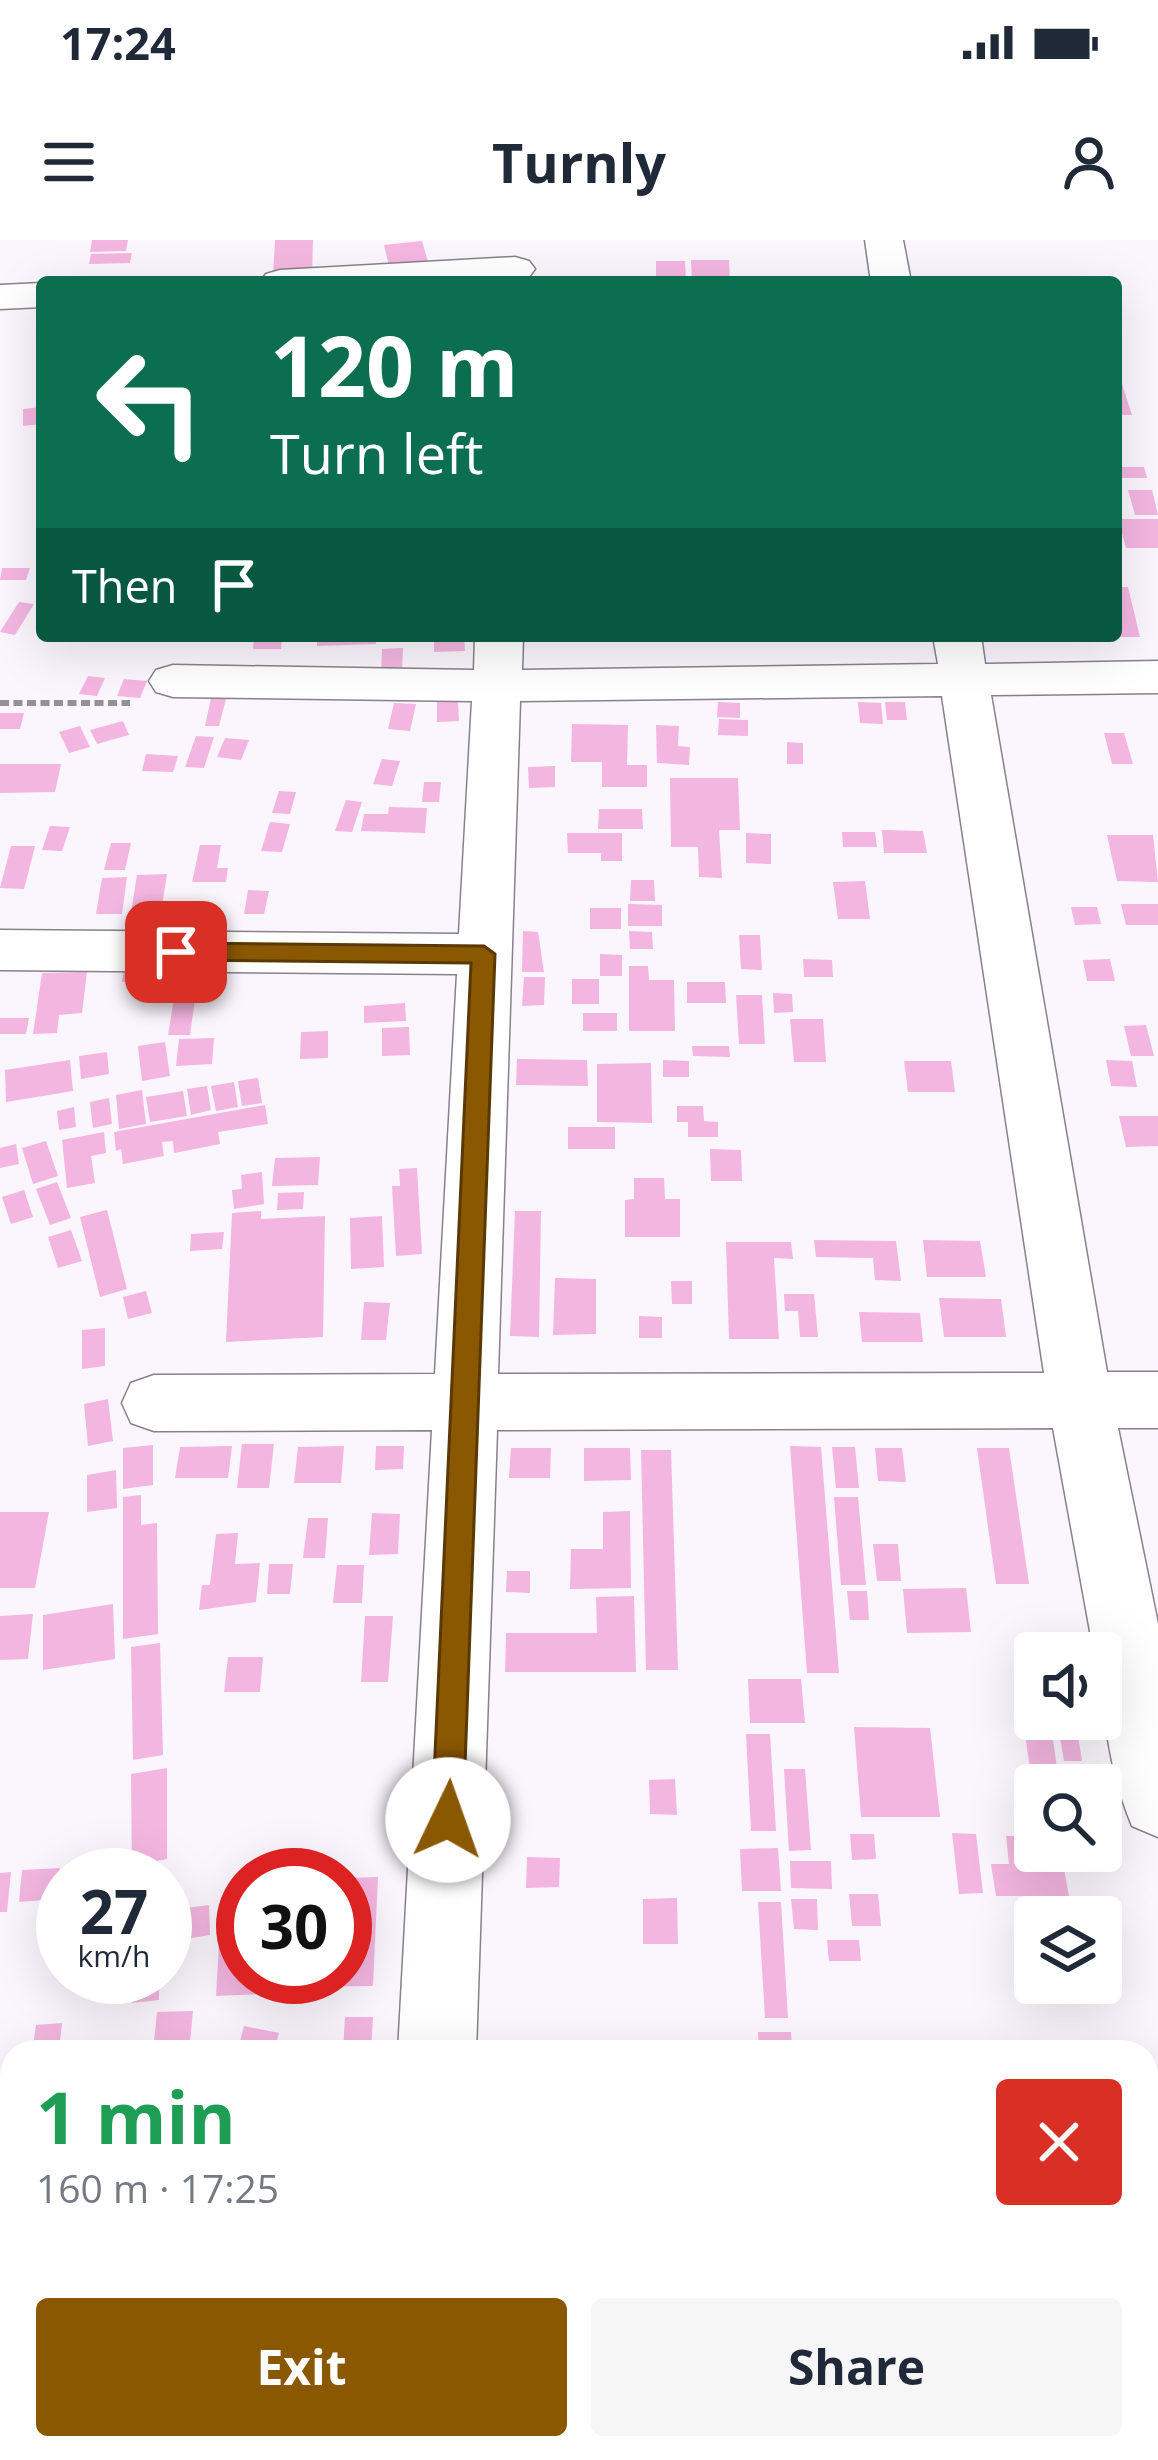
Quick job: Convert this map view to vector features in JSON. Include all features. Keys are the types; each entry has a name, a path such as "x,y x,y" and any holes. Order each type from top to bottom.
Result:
{"street":[{"path":"884,240 890,276"},
{"path":"359,276 516,264"},
{"path":"0,297 36,295"},
{"path":"961,659 1080,1400 1158,1801"},
{"path":"173,681 498,661 961,659 1158,677"},
{"path":"438,2040 498,661"},
{"path":"0,950 484,954"},
{"path":"154,1403 1158,1400"}],"path":[{"path":"0,703 148,703 173,681"}],"building":[{"path":"92,240 128,240 126,251 90,252"},
{"path":"275,240 313,240 312,275 273,276"},
{"path":"422,241 428,262 389,266 384,245"},
{"path":"132,253 130,263 89,264 91,254"},
{"path":"691,260 729,260 730,276 692,276"},
{"path":"656,261 685,261 686,276 656,276"},
{"path":"1122,384 1132,415 1122,415"},
{"path":"36,408 36,425 23,426 23,409"},
{"path":"1122,467 1144,467 1147,478 1122,478"},
{"path":"1128,490 1152,490 1158,515 1135,515"},
{"path":"1122,519 1158,519 1158,548 1126,548"},
{"path":"2,568 30,568 26,580 0,580"},
{"path":"1122,587 1128,587 1140,637 1122,637"},
{"path":"19,602 34,604 15,635 0,632"},
{"path":"254,642 282,642 281,649 253,649"},
{"path":"317,642 376,642 376,644 317,646"},
{"path":"434,642 464,642 465,651 434,652"},
{"path":"403,648 402,672 381,673 382,649"},
{"path":"88,676 105,678 97,696 79,694"},
{"path":"124,679 147,681 140,698 117,696"},
{"path":"211,698 226,699 219,726 205,726"},
{"path":"437,702 458,702 459,721 437,722"},
{"path":"718,702 740,703 740,718 717,717"},
{"path":"858,702 881,703 883,724 860,723"},
{"path":"885,702 905,702 907,720 887,720"},
{"path":"394,703 416,704 410,731 388,729"},
{"path":"0,713 24,713 20,729 0,729"},
{"path":"719,719 748,720 748,736 718,735"},
{"path":"123,721 129,735 97,744 90,730"},
{"path":"572,724 628,725 627,765 647,765 647,787 602,787 602,762 571,762"},
{"path":"656,725 679,726 678,746 690,747 689,765 657,763"},
{"path":"80,726 90,747 69,753 59,732"},
{"path":"1104,733 1124,733 1133,764 1112,764"},
{"path":"196,736 214,737 204,768 185,767"},
{"path":"225,738 249,740 241,760 217,757"},
{"path":"787,742 803,743 803,764 787,764"},
{"path":"146,754 178,756 173,772 142,771"},
{"path":"382,759 400,761 392,786 373,784"},
{"path":"0,764 61,764 55,792 0,793"},
{"path":"555,766 555,787 529,788 528,767"},
{"path":"670,778 738,778 740,830 719,830 722,878 699,877 698,847 671,847"},
{"path":"424,782 441,782 439,802 422,802"},
{"path":"279,791 296,792 290,814 272,813"},
{"path":"346,800 362,802 352,832 335,831"},
{"path":"389,807 427,808 425,833 361,831 364,814 388,814"},
{"path":"599,809 642,809 643,829 598,829"},
{"path":"270,822 290,824 282,852 261,851"},
{"path":"50,826 70,827 62,851 42,850"},
{"path":"882,830 923,831 927,853 884,853"},
{"path":"842,832 875,832 877,847 843,847"},
{"path":"567,833 622,833 622,861 601,861 601,853 568,853"},
{"path":"746,833 771,834 771,864 746,863"},
{"path":"1107,835 1153,835 1158,882 1117,881"},
{"path":"111,843 131,843 125,870 104,870"},
{"path":"200,845 221,845 217,868 228,868 226,882 192,882"},
{"path":"11,846 35,846 24,889 0,888"},
{"path":"167,874 161,912 131,913 137,875"},
{"path":"127,877 122,914 96,914 102,878"},
{"path":"631,880 654,880 655,901 630,901"},
{"path":"865,881 870,919 838,919 833,882"},
{"path":"248,890 269,891 264,914 244,914"},
{"path":"628,904 662,905 662,926 628,926"},
{"path":"1121,904 1158,904 1158,925 1126,925"},
{"path":"1071,907 1097,907 1101,924 1075,925"},
{"path":"590,908 621,908 621,929 590,929"},
{"path":"523,931 538,932 544,972 522,972"},
{"path":"629,931 652,932 653,949 630,949"},
{"path":"739,935 760,935 762,970 741,969"},
{"path":"600,954 622,955 622,976 600,976"},
{"path":"803,959 832,960 833,977 804,977"},
{"path":"1110,959 1115,981 1087,981 1083,960"},
{"path":"629,966 648,966 649,980 674,980 675,1031 629,1031"},
{"path":"154,968 152,982 122,982 124,969"},
{"path":"87,972 82,1013 59,1015 57,1033 33,1034 42,973"},
{"path":"524,977 545,977 544,1005 522,1006"},
{"path":"572,979 599,979 599,1004 572,1004"},
{"path":"687,982 725,982 726,1003 687,1003"},
{"path":"197,985 190,1035 168,1035 176,986"},
{"path":"773,993 792,994 793,1012 774,1013"},
{"path":"736,995 762,995 765,1044 739,1044"},
{"path":"405,1003 406,1021 364,1023 364,1006"},
{"path":"583,1013 617,1013 617,1031 583,1031"},
{"path":"0,1018 29,1018 26,1034 0,1034"},
{"path":"790,1019 823,1019 826,1062 794,1062"},
{"path":"1146,1025 1154,1056 1131,1056 1124,1026"},
{"path":"409,1027 410,1055 382,1056 382,1028"},
{"path":"328,1031 328,1058 300,1059 301,1032"},
{"path":"214,1038 212,1064 176,1066 179,1039"},
{"path":"165,1042 170,1076 142,1081 138,1046"},
{"path":"692,1046 729,1046 730,1057 693,1056"},
{"path":"107,1052 109,1074 81,1079 79,1056"},
{"path":"517,1059 587,1060 588,1086 516,1085"},
{"path":"70,1060 73,1091 6,1102 5,1070"},
{"path":"663,1060 689,1061 689,1077 663,1077"},
{"path":"1106,1060 1132,1061 1137,1087 1111,1086"},
{"path":"904,1061 951,1061 955,1092 908,1092"},
{"path":"651,1063 652,1123 597,1122 597,1064"},
{"path":"258,1078 262,1103 242,1106 238,1081"},
{"path":"234,1082 238,1107 216,1111 211,1086"},
{"path":"207,1086 211,1110 191,1115 187,1089"},
{"path":"142,1090 146,1124 119,1129 116,1095"},
{"path":"183,1091 187,1116 150,1122 146,1097"},
{"path":"109,1098 112,1124 93,1128 90,1102"},
{"path":"265,1105 268,1124 218,1132 220,1144 174,1153 173,1141 162,1142 164,1156 123,1164 121,1149 116,1151 114,1132"},
{"path":"677,1106 703,1106 704,1121 718,1122 718,1137 688,1137 688,1122 677,1122"},
{"path":"74,1107 76,1127 59,1130 57,1111"},
{"path":"1119,1116 1158,1116 1158,1146 1126,1147"},
{"path":"568,1127 615,1127 615,1149 568,1149"},
{"path":"104,1132 106,1153 91,1156 95,1183 67,1188 62,1140"},
{"path":"46,1141 58,1176 33,1184 22,1148"},
{"path":"16,1144 19,1164 0,1168 0,1148"},
{"path":"710,1149 741,1150 742,1181 711,1181"},
{"path":"320,1157 318,1185 272,1186 275,1158"},
{"path":"417,1168 422,1254 396,1256 392,1186 400,1186 399,1169"},
{"path":"262,1172 264,1204 234,1209 232,1190 242,1189 241,1175"},
{"path":"634,1178 664,1178 665,1199 680,1199 680,1237 625,1237 625,1200 634,1199"},
{"path":"57,1182 71,1218 50,1225 36,1189"},
{"path":"24,1190 33,1217 11,1224 2,1197"},
{"path":"304,1192 303,1209 277,1210 278,1193"},
{"path":"107,1210 127,1289 100,1297 80,1217"},
{"path":"261,1211 261,1219 325,1216 323,1337 226,1342 232,1213"},
{"path":"515,1211 541,1211 539,1337 510,1336"},
{"path":"382,1216 384,1267 351,1269 350,1218"},
{"path":"71,1230 82,1261 58,1268 48,1237"},
{"path":"224,1232 222,1249 190,1251 191,1234"},
{"path":"814,1240 896,1241 901,1281 875,1280 873,1258 816,1257"},
{"path":"923,1240 980,1241 986,1277 927,1277"},
{"path":"726,1242 791,1242 793,1259 774,1258 779,1339 729,1339"},
{"path":"555,1278 596,1279 596,1334 553,1335"},
{"path":"671,1281 692,1281 692,1304 672,1304"},
{"path":"146,1291 152,1313 128,1319 123,1297"},
{"path":"784,1294 814,1294 818,1337 800,1337 798,1311 785,1311"},
{"path":"939,1298 1001,1299 1006,1337 944,1337"},
{"path":"364,1302 390,1303 386,1340 361,1340"},
{"path":"859,1312 920,1313 923,1342 862,1342"},
{"path":"639,1316 662,1317 662,1338 639,1338"},
{"path":"105,1328 105,1366 82,1369 82,1330"},
{"path":"108,1399 113,1441 88,1446 84,1404"},
{"path":"242,1444 274,1444 269,1488 237,1488"},
{"path":"153,1445 153,1485 123,1489 123,1448"},
{"path":"232,1446 228,1478 175,1478 180,1447"},
{"path":"344,1446 341,1483 294,1483 298,1447"},
{"path":"376,1446 404,1446 403,1469 375,1470"},
{"path":"790,1446 821,1447 839,1673 807,1673"},
{"path":"832,1447 855,1447 859,1488 836,1488"},
{"path":"511,1448 551,1448 550,1478 509,1478"},
{"path":"584,1448 630,1448 631,1480 584,1481"},
{"path":"875,1448 902,1448 906,1482 878,1481"},
{"path":"977,1448 1009,1448 1029,1584 996,1584"},
{"path":"641,1450 671,1450 678,1670 646,1670"},
{"path":"116,1470 117,1508 87,1512 87,1475"},
{"path":"141,1495 141,1525 157,1523 158,1634 123,1639 123,1497"},
{"path":"834,1497 858,1497 866,1585 841,1585"},
{"path":"630,1511 631,1588 570,1589 571,1549 603,1549 603,1512"},
{"path":"0,1512 49,1512 35,1588 0,1588"},
{"path":"372,1513 400,1514 398,1554 369,1555"},
{"path":"308,1518 328,1518 325,1558 303,1558"},
{"path":"238,1533 235,1564 260,1563 256,1602 199,1610 202,1585 210,1585 216,1534"},
{"path":"873,1544 898,1544 901,1581 877,1581"},
{"path":"269,1564 293,1564 290,1594 267,1594"},
{"path":"337,1565 364,1565 362,1603 333,1603"},
{"path":"507,1571 530,1571 530,1593 506,1592"},
{"path":"966,1588 971,1632 907,1633 903,1589"},
{"path":"847,1591 867,1591 869,1620 850,1620"},
{"path":"634,1596 636,1672 505,1672 506,1633 597,1633 596,1597"},
{"path":"113,1604 115,1659 43,1670 43,1615"},
{"path":"33,1614 28,1659 0,1660 0,1616"},
{"path":"365,1616 393,1616 388,1682 361,1682"},
{"path":"160,1643 163,1755 133,1760 131,1647"},
{"path":"228,1657 263,1657 260,1692 224,1692"},
{"path":"748,1679 801,1679 805,1723 750,1723"},
{"path":"854,1727 930,1728 940,1817 861,1817"},
{"path":"746,1734 770,1734 776,1831 751,1831"},
{"path":"1026,1740 1053,1740 1056,1764 1029,1764"},
{"path":"1060,1740 1079,1740 1082,1761 1064,1761"},
{"path":"167,1768 167,1848 132,1848 131,1774"},
{"path":"784,1769 805,1769 811,1850 789,1851"},
{"path":"675,1779 677,1815 650,1814 649,1780"},
{"path":"952,1833 976,1834 983,1893 959,1894"},
{"path":"850,1834 874,1834 876,1859 852,1860"},
{"path":"1006,1836 1014,1836 1014,1872 1064,1872 1069,1896 996,1896 991,1864 1009,1864"},
{"path":"778,1848 781,1891 742,1891 740,1849"},
{"path":"527,1857 560,1858 559,1887 526,1888"},
{"path":"790,1861 831,1861 832,1889 791,1888"},
{"path":"36,1869 36,1901 19,1902 22,1870"},
{"path":"11,1872 7,1912 0,1912 0,1873"},
{"path":"372,1877 378,1877 372,1986"},
{"path":"849,1894 878,1894 881,1926 852,1926"},
{"path":"677,1898 678,1944 643,1944 643,1899"},
{"path":"791,1899 817,1899 818,1930 794,1929"},
{"path":"758,1902 781,1902 788,2018 765,2018"},
{"path":"209,1905 210,1935 192,1938 192,1907"},
{"path":"827,1940 859,1940 861,1961 829,1961"},
{"path":"193,2011 190,2040 154,2040 157,2012"},
{"path":"345,2017 373,2017 372,2040 344,2040"},
{"path":"62,2023 60,2040 34,2040 36,2025"},
{"path":"244,2026 279,2033 277,2040 240,2040"},
{"path":"758,2032 791,2032 791,2040 758,2040"}],"route":[{"path":"176,952 484,954 448,1820"}]}
